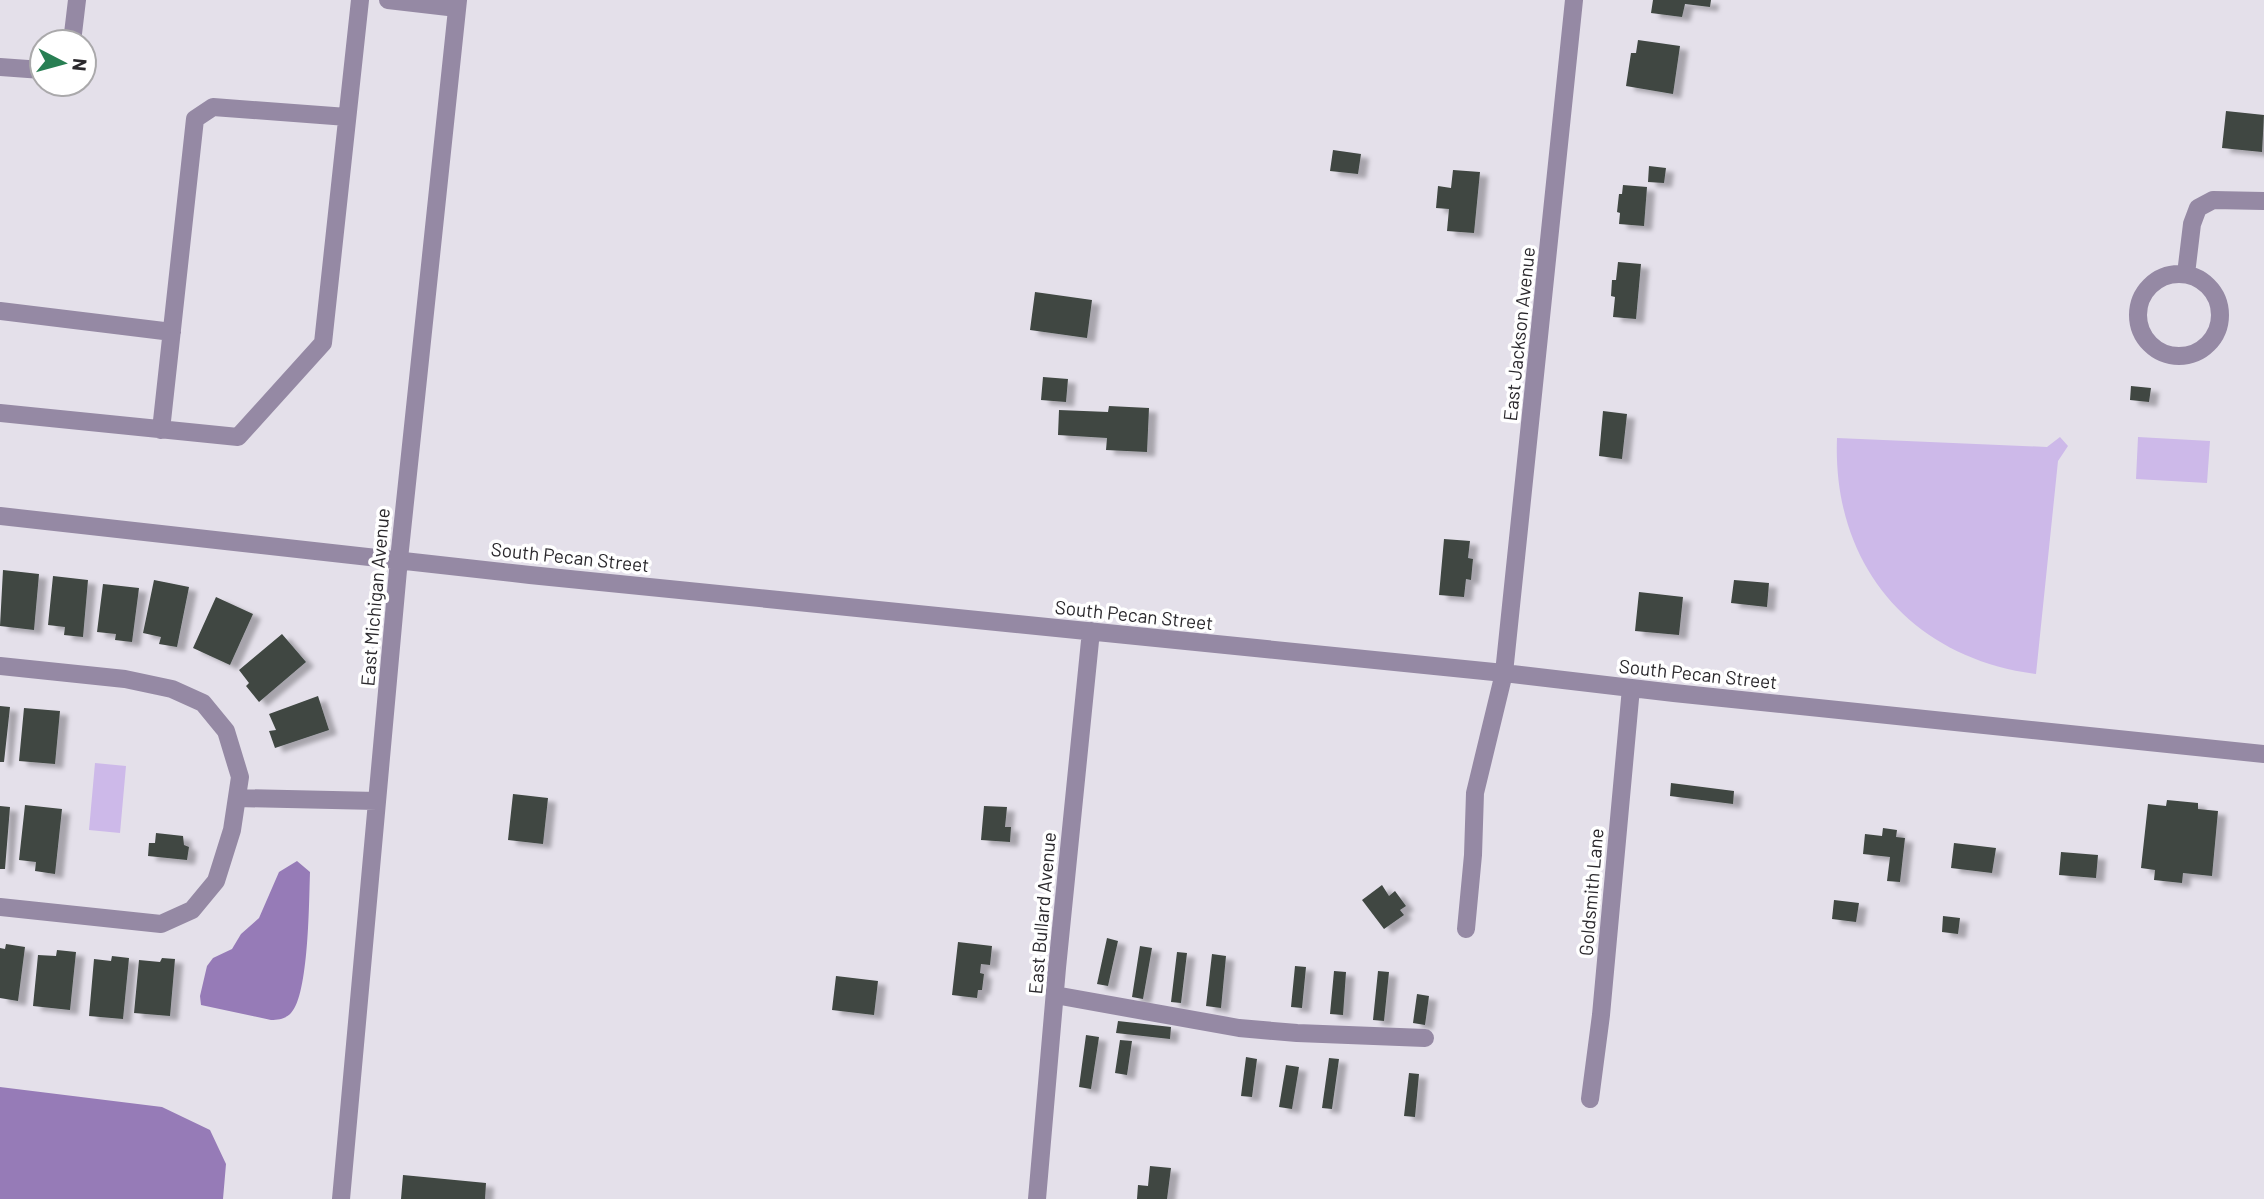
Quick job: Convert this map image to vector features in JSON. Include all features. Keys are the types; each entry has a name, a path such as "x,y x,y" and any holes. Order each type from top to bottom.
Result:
{"street":[{"path":"74,28 77,0"},
{"path":"0,413 238,437 323,342 360,0"},
{"path":"388,0 457,4"},
{"name":"East Jackson Avenue","path":"1466,929 1475,793 1504,673 1574,0"},
{"name":"East Michigan Avenue","path":"341,1199 399,559 457,4"},
{"path":"0,67 28,69"},
{"path":"161,430 195,120 213,107 347,117"},
{"path":"2186,274 2192,224 2198,208 2213,200 2264,201"},
{"path":"2186,274 2207,284 2219,304 2219,328 2205,348 2184,357 2160,353 2143,337 2137,314 2144,292 2162,276 2186,274"},
{"path":"0,311 172,331"},
{"name":"South Pecan Street","path":"0,516 530,575 1504,673 2264,754"},
{"name":"East Bullard Avenue","path":"1037,1199 1091,631"},
{"path":"0,666 125,679 172,689 203,703 226,731 240,777 232,830 216,881 192,910 161,924 0,907"},
{"name":"Goldsmith Lane","path":"1590,1099 1601,1014 1631,688"},
{"path":"237,798 377,802"},
{"path":"1055,995 1240,1028 1425,1038"}],"shaded area":[{"path":"2060,437 2068,446 2058,461 2036,674 1991,664 1951,648 1917,626 1888,598 1865,564 1848,526 1839,484 1837,438 2047,447"},
{"path":"2138,437 2210,441 2207,483 2136,479"},
{"path":"95,763 126,766 120,833 89,830"},
{"path":"297,861 310,872 309,903 305,968 297,1003 291,1013 282,1019 271,1020 201,1005 200,996 207,966 213,958 232,949 241,934 259,918 279,872"},
{"path":"0,1087 162,1107 210,1130 226,1164 223,1199 0,1199"}],"building":[{"path":"1653,0 1711,0 1710,7 1685,4 1682,17 1651,13"},
{"path":"1638,40 1680,46 1673,94 1626,86 1631,53 1636,53"},
{"path":"2226,111 2264,115 2262,152 2222,148"},
{"path":"1333,150 1361,154 1358,174 1330,171"},
{"path":"1649,166 1666,168 1664,183 1648,182"},
{"path":"1453,170 1480,172 1474,233 1447,231 1449,209 1436,208 1438,186 1451,188"},
{"path":"1623,185 1647,187 1644,226 1619,224 1620,213 1617,212"},
{"path":"1618,262 1641,264 1636,319 1613,317 1615,297 1611,296 1612,280 1616,280"},
{"path":"1035,292 1092,300 1087,338 1030,330"},
{"path":"1043,377 1068,379 1066,402 1041,400"},
{"path":"2131,386 2151,388 2149,402 2130,400"},
{"path":"1109,406 1149,408 1147,452 1106,450 1107,438 1058,435 1059,410 1108,412"},
{"path":"1603,411 1627,414 1622,459 1599,456"},
{"path":"1444,539 1470,541 1468,558 1473,559 1471,580 1466,579 1464,597 1439,595"},
{"path":"3,570 39,574 34,630 0,626"},
{"path":"53,576 88,580 83,637 64,635 65,627 48,625"},
{"path":"154,580 189,587 177,647 159,644 161,637 143,633"},
{"path":"1734,580 1769,583 1767,607 1731,603"},
{"path":"103,584 139,588 132,642 115,640 116,634 97,632"},
{"path":"1639,592 1683,597 1679,635 1635,631"},
{"path":"216,597 253,614 230,665 193,648"},
{"path":"282,634 306,662 259,702 246,686 249,683 239,670"},
{"path":"318,696 329,730 275,748 269,731 276,730 269,714"},
{"path":"0,706 10,707 4,762 0,762"},
{"path":"24,708 60,711 55,764 19,761"},
{"path":"1671,783 1734,791 1733,804 1670,796"},
{"path":"513,794 548,798 543,844 508,840"},
{"path":"2167,800 2198,803 2198,809 2218,811 2212,876 2183,873 2182,883 2154,880 2155,870 2141,868 2148,804 2166,806"},
{"path":"25,805 62,809 55,874 35,871 36,862 19,860"},
{"path":"0,806 10,807 5,869 0,869"},
{"path":"984,806 1007,807 1005,827 1011,827 1010,842 981,840"},
{"path":"1883,828 1897,830 1896,837 1905,838 1900,882 1887,881 1890,857 1863,854 1865,834 1882,836"},
{"path":"156,833 183,836 184,845 189,847 187,860 148,856 149,843 155,843"},
{"path":"1954,843 1996,848 1992,873 1951,868"},
{"path":"2061,852 2098,855 2096,878 2059,875"},
{"path":"1382,885 1389,896 1395,891 1406,906 1400,910 1404,915 1384,929 1362,900"},
{"path":"1834,900 1859,903 1856,922 1832,919"},
{"path":"1943,916 1960,918 1958,934 1942,932"},
{"path":"1107,938 1118,941 1108,986 1097,984"},
{"path":"958,942 992,946 990,965 981,964 980,973 984,974 982,990 978,990 977,998 952,995"},
{"path":"6,944 25,947 18,1001 0,998 0,948 5,949"},
{"path":"1140,946 1152,948 1143,999 1132,997"},
{"path":"57,950 76,952 70,1010 33,1006 38,955 56,956"},
{"path":"1177,952 1187,953 1181,1003 1171,1002"},
{"path":"1212,954 1226,956 1221,1008 1206,1006"},
{"path":"112,956 129,958 123,1019 89,1016 94,959 111,961"},
{"path":"162,958 175,959 170,1016 134,1013 139,960 160,962"},
{"path":"1295,966 1306,967 1302,1008 1291,1007"},
{"path":"1334,971 1346,972 1343,1015 1330,1014"},
{"path":"1378,971 1389,972 1384,1021 1373,1020"},
{"path":"836,976 878,981 874,1015 832,1010"},
{"path":"1417,994 1429,996 1425,1025 1413,1023"},
{"path":"1118,1021 1171,1027 1170,1039 1116,1033"},
{"path":"1086,1035 1099,1037 1091,1089 1079,1087"},
{"path":"1120,1040 1132,1041 1127,1075 1115,1073"},
{"path":"1246,1057 1257,1059 1252,1097 1241,1096"},
{"path":"1329,1058 1339,1059 1332,1109 1322,1108"},
{"path":"1286,1065 1299,1067 1292,1109 1279,1107"},
{"path":"1409,1073 1419,1074 1415,1117 1404,1116"},
{"path":"1150,1166 1171,1168 1167,1199 1137,1199 1138,1185 1148,1186"},
{"path":"403,1175 486,1183 485,1199 401,1199"}]}
